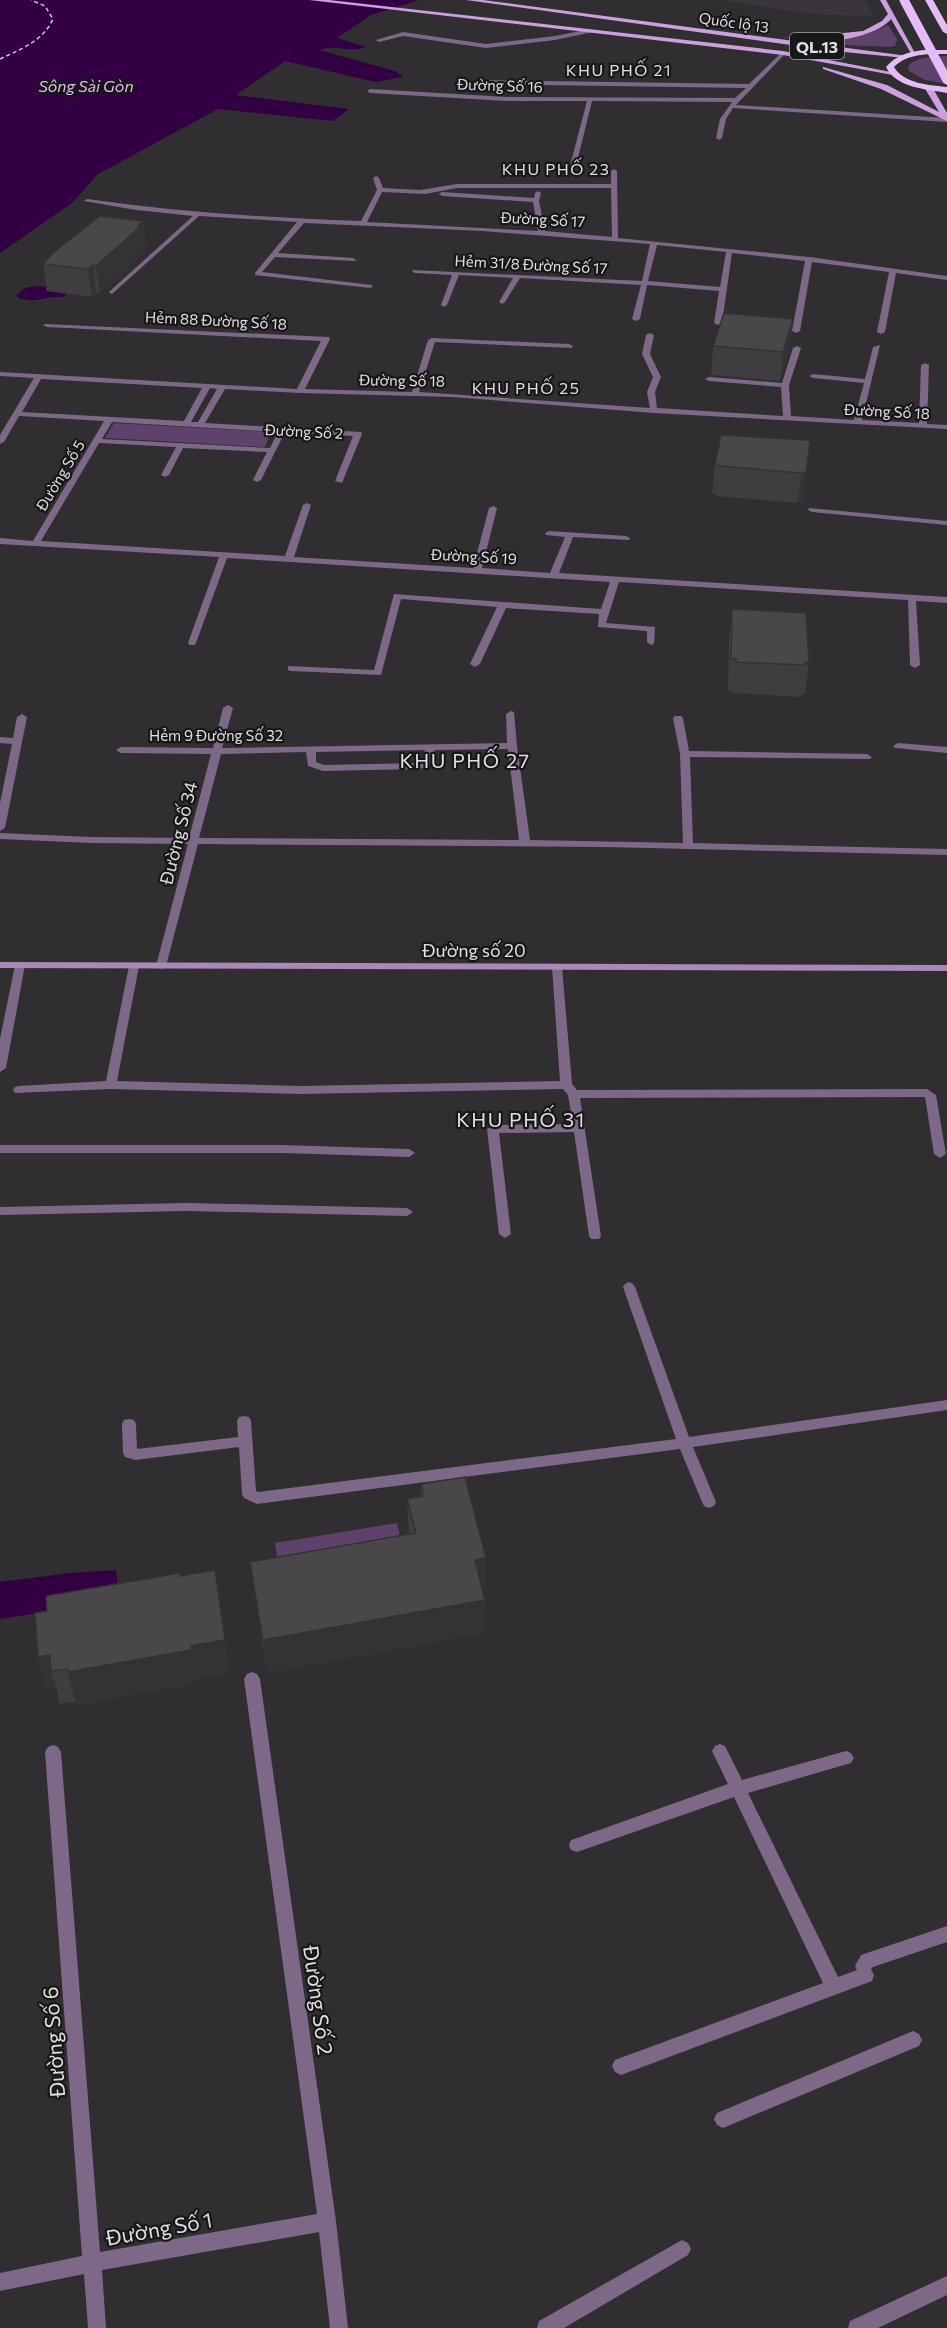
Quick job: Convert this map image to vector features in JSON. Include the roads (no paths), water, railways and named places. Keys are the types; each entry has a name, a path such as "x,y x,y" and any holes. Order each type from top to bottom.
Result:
{"highway":[{"path":"904,0 947,80"},
{"path":"929,0 947,32"},
{"path":"947,51 909,55 895,61 891,67 892,73 900,79 947,90"}],"main road":[{"name":"QL.13","path":"312,0 543,26"},
{"name":"QL.13","path":"333,0 543,26"},
{"name":"Quốc lộ 13","path":"469,0 729,35 909,55"},
{"path":"883,0 909,55"},
{"path":"729,35 815,38 850,35 886,23 891,14"},
{"name":"Quốc lộ 13","path":"543,26 783,53 892,73"},
{"path":"783,53 884,87 947,119"},
{"path":"928,87 947,119"}],"street":[{"path":"380,40 403,34 486,46 555,39 591,31"},
{"path":"719,138 723,119 731,106 783,53"},
{"path":"479,82 751,86"},
{"name":"Đường Số 16","path":"370,91 507,99 736,100"},
{"path":"573,165 590,99"},
{"path":"731,106 947,119"},
{"path":"614,171 615,238"},
{"path":"364,222 380,190 376,178"},
{"path":"418,192 457,186 614,186"},
{"path":"542,233 538,192 550,186"},
{"path":"380,190 537,200"},
{"name":"Đường Số 17","path":"87,201 136,209 197,214 615,238 809,259 947,278"},
{"path":"127,217 136,209"},
{"path":"111,292 197,214"},
{"path":"303,220 257,274 370,286"},
{"path":"636,319 654,242"},
{"path":"718,322 729,251"},
{"path":"273,255 353,260"},
{"path":"796,331 809,259"},
{"path":"881,332 893,270"},
{"name":"Hẻm 31/8 Đường Số 17","path":"415,271 723,289"},
{"path":"444,305 456,274"},
{"path":"502,302 517,277"},
{"name":"Hẻm 88 Đường Số 18","path":"47,325 326,339 300,391"},
{"path":"650,335 646,354 657,377 651,392 654,411"},
{"path":"415,394 432,340 569,346"},
{"path":"857,423 877,347"},
{"path":"787,419 785,385 796,348"},
{"path":"923,425 925,365"},
{"name":"Đường Số 18","path":"0,374 300,391 415,394 654,411 947,427"},
{"path":"0,442 39,376"},
{"path":"813,376 868,381"},
{"path":"709,379 785,385"},
{"path":"186,424 207,386"},
{"path":"200,425 222,387"},
{"name":"Đường Số 2","path":"18,414 358,434 339,481"},
{"name":"Đường Số 5","path":"35,544 109,420"},
{"path":"257,480 282,429"},
{"name":"Đường Số 2","path":"96,441 271,450"},
{"path":"165,475 181,445"},
{"path":"289,558 307,505"},
{"path":"477,570 493,507"},
{"path":"812,510 947,523"},
{"path":"549,533 626,538"},
{"path":"554,574 570,535"},
{"name":"Đường Số 19","path":"0,542 554,574 947,600"},
{"path":"192,643 225,555"},
{"path":"616,578 600,625 652,629 651,642"},
{"path":"291,668 378,673 397,596 604,612"},
{"path":"912,598 915,665"},
{"path":"475,664 503,605"},
{"name":"Đường Số 34","path":"161,966 228,708"},
{"path":"511,714 512,746 525,843"},
{"path":"0,828 22,717"},
{"path":"678,718 685,754 688,846"},
{"path":"0,740 18,741"},
{"name":"Hẻm 9 Đường Số 32","path":"121,750 215,751 512,746"},
{"path":"898,746 947,750"},
{"path":"310,749 311,764 323,768 394,767 426,765 430,747"},
{"path":"685,754 867,757"},
{"path":"0,836 194,841 525,843 947,852"},
{"name":"Đường số 20","path":"0,965 947,968"},
{"path":"0,1068 20,965"},
{"path":"111,1085 134,966"},
{"path":"557,966 570,1089 579,1128 595,1236"},
{"path":"19,1090 111,1085 300,1090 570,1089 923,1092 930,1095 940,1154"},
{"path":"505,1234 493,1129 579,1128"},
{"path":"0,1149 282,1149 408,1153"},
{"path":"0,1211 186,1207 407,1212"},
{"path":"629,1287 684,1443 709,1502"},
{"path":"244,1421 249,1494 256,1498 684,1443 947,1405"},
{"path":"129,1424 130,1453 135,1455 245,1441"},
{"name":"Đường Số 2","path":"252,1679 327,2221 339,2328"},
{"path":"720,1751 834,1987"},
{"name":"Đường Số 6","path":"53,1752 97,2328"},
{"path":"577,1845 739,1789 846,1758"},
{"path":"621,2066 834,1987 864,1970 867,1961 947,1934"},
{"path":"723,2119 913,2040"},
{"name":"Đường Số 1","path":"0,2282 92,2263 327,2221"},
{"path":"546,2328 682,2249"},
{"path":"857,2328 947,2285"}],"water":[{"name":"Sông Sài Gòn","path":"0,0 419,0 371,15 337,38 366,47 319,50 395,71 403,77 376,82 285,61 236,95 349,109 333,121 218,109 98,174 72,203 0,253"},
{"path":"48,287 45,291 67,294 63,297 33,300 16,296 25,288"},
{"path":"116,1570 119,1600 0,1619 0,1582"}],"district":[{"name":"KHU PHỐ 21","path":"619,69"},
{"name":"KHU PHỐ 23","path":"556,168"},
{"name":"KHU PHỐ 25","path":"526,387"},
{"name":"KHU PHỐ 27","path":"465,760"},
{"name":"KHU PHỐ 31","path":"521,1119"}]}
